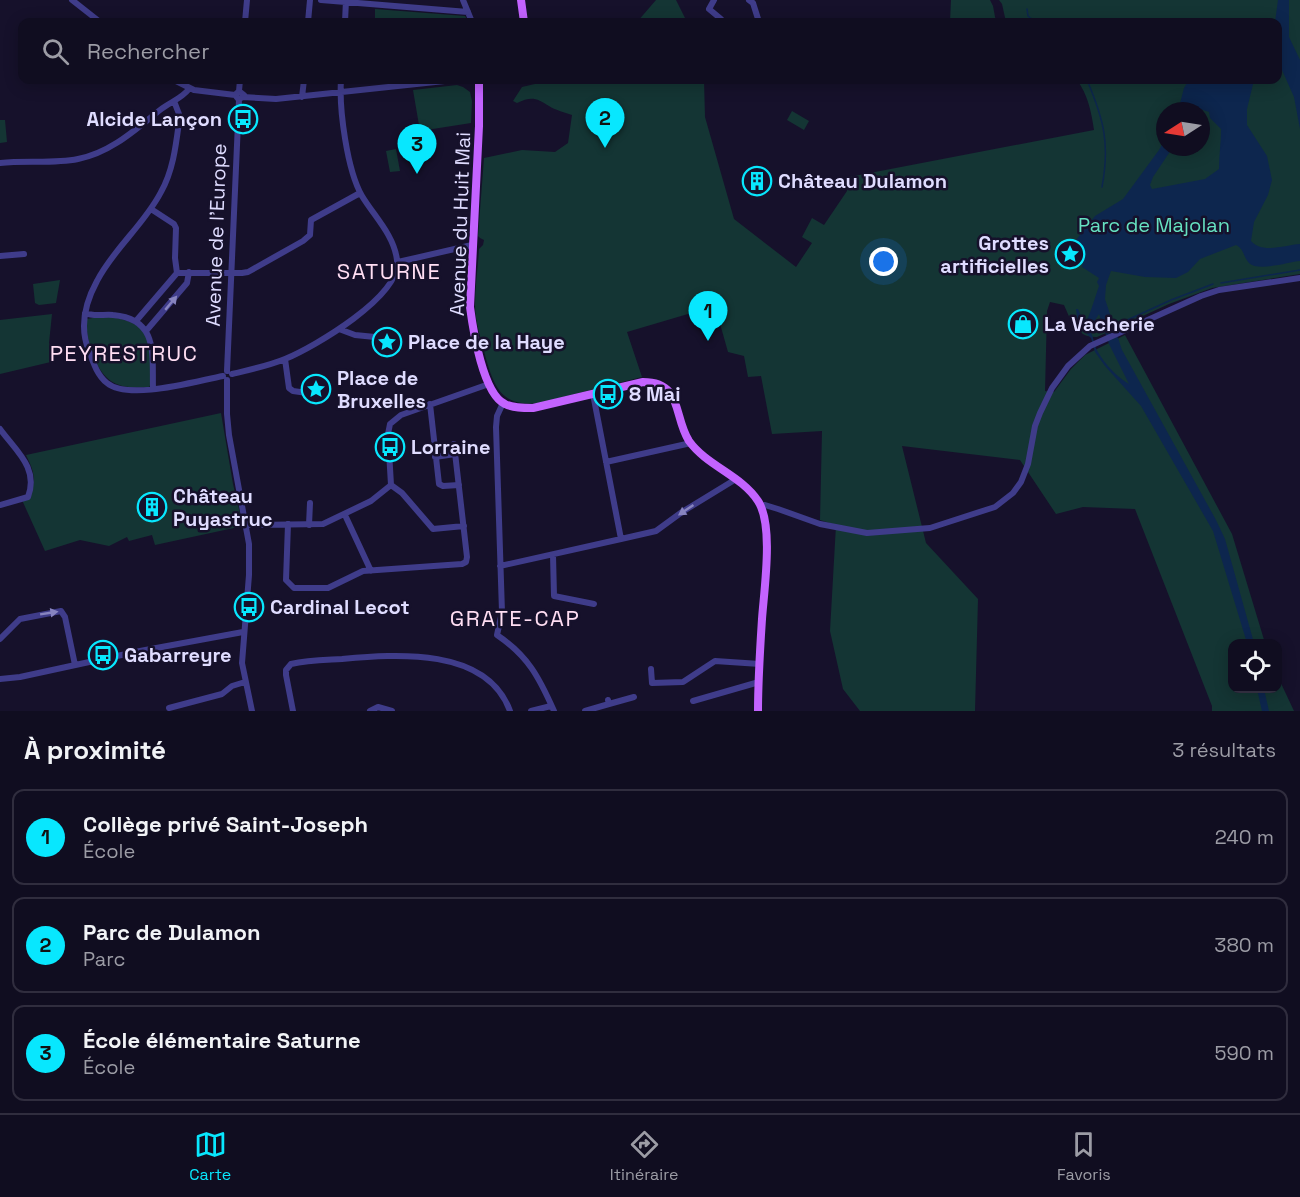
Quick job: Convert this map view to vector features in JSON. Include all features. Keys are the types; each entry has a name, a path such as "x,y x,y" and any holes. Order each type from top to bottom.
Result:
{"main road":[{"path":"521,0 523,18"},
{"name":"Avenue du Huit Mai","path":"479,84 470,307 489,384 503,404"},
{"path":"503,404 519,408 533,408 644,382 655,382 664,385 669,390 691,443 754,495 761,506 767,540 758,711"}],"street":[{"path":"72,0 95,18"},
{"path":"245,18 247,0"},
{"path":"309,18 310,0"},
{"path":"321,0 468,12"},
{"path":"463,0 470,18"},
{"path":"714,0 709,9 720,18"},
{"path":"749,0 753,3 758,18"},
{"path":"345,18 346,1"},
{"path":"181,84 189,89 276,99 416,84"},
{"name":"Avenue de l'Europe","path":"240,84 227,414 249,544 249,575 242,663 252,711"},
{"path":"302,97 304,84"},
{"path":"174,101 179,114 179,122 172,163 165,185 151,209 103,269 89,298 85,313 87,346 99,374 113,387 153,389 227,375 285,358 353,320 381,293 393,277 398,262 395,247 360,193 350,163 341,84"},
{"path":"0,163 66,161 84,158 129,137 163,108 182,97 189,89"},
{"path":"136,321 177,273 248,272 303,241 310,235 311,220 360,193"},
{"path":"151,209 177,228 175,258 177,273"},
{"path":"398,262 472,245"},
{"path":"0,256 24,254"},
{"path":"146,331 187,283 189,272"},
{"path":"761,506 778,509 819,524 867,533 918,530 990,509 1002,503 1021,482 1028,464 1035,426 1052,388 1068,366 1093,345 1219,290 1300,278"},
{"path":"85,313 112,314 136,321 146,331 154,352 153,389"},
{"path":"339,329 355,335 375,337"},
{"path":"285,358 290,388 293,392 307,393"},
{"path":"391,485 388,434 390,424 401,415 489,384"},
{"path":"593,394 621,539"},
{"path":"430,404 439,484 459,486"},
{"path":"503,404 497,417 496,427 502,612 497,635 515,647 528,661 553,709 531,711"},
{"path":"0,429 30,469 33,485 28,497 0,505"},
{"path":"606,462 691,443"},
{"path":"288,524 286,580 294,588 328,588 355,574 371,571 462,564 466,562 467,557 454,444"},
{"path":"435,457 455,454"},
{"path":"500,566 656,531 736,479"},
{"path":"247,525 323,524 345,515 381,494 391,485"},
{"path":"391,485 402,493 433,529 464,526"},
{"path":"309,525 310,503"},
{"path":"345,515 371,571"},
{"path":"553,555 554,596 594,604"},
{"path":"0,639 20,619 61,611 65,616 75,665"},
{"path":"0,679 20,677 243,632"},
{"path":"293,711 286,675 286,670 291,664 386,655 417,656 465,667 496,686 506,699 510,711"},
{"path":"651,669 652,683 679,682 687,680 715,662 760,664"},
{"path":"693,701 759,681"},
{"path":"169,708 222,694 232,686 245,682"},
{"path":"585,711 608,702 634,697"},
{"path":"370,711 378,706 392,711"}],"green space":[{"path":"656,0 676,0 685,18 640,18"},
{"path":"951,0 990,0 995,18 950,18"},
{"name":"Parc de Majolan","path":"999,0 1300,0 1300,274 1212,288 1169,304 1097,337 1084,335 1072,322 1064,305 1050,302 1047,311 1045,391 1054,392 1085,355 1125,335 1232,534 1264,639 1228,639 1228,693 1282,693 1282,686 1294,711 1212,711 1135,509 1083,507 1056,514 1020,460 902,446 926,543 978,599 975,711 860,711 843,689 830,631 836,525 820,520 822,431 772,434 761,376 748,377 744,356 728,352 715,306 627,332 642,377 539,403 526,403 508,398 501,392 492,377 478,330 475,305 479,249 484,240 478,236 484,158 522,150 555,152 568,143 572,115 537,100 526,99 517,103 513,101 522,87 535,84 704,84 705,117 734,219 796,267 812,243 802,237 812,218 824,225 847,191 849,177 1094,130 1092,116 1080,84 1282,84 1282,18 1005,18"},
{"path":"375,9 465,16 466,18 375,18"},
{"path":"457,85 470,92 471,123 420,131 413,90"},
{"path":"792,111 809,121 804,130 787,120"},
{"path":"0,120 5,120 7,142 0,143"},
{"path":"396,149 400,171 390,172 386,151"},
{"path":"60,280 56,303 39,305 35,303 33,284"},
{"path":"52,314 49,343 55,361 0,374 0,320"},
{"path":"103,316 132,323 146,336 150,356 151,384 149,387 120,385 112,382 101,370 89,343 87,319"},
{"path":"221,413 243,526 155,545 152,535 129,541 127,537 109,546 80,540 45,551 22,500 29,497 34,480 26,455"}],"water":[{"path":"1278,0 1289,0 1289,37 1300,60 1300,129 1294,97 1282,70 1282,18 1276,18"},
{"path":"1186,84 1253,84 1247,109 1247,125 1267,156 1272,180 1268,195 1254,222 1251,241 1267,248 1300,244 1300,261 1266,267 1253,266 1236,245 1200,259 1188,272 1176,278 1145,277 1111,271 1106,285 1105,299 1122,350 1225,539 1253,639 1246,639 1213,531 1141,406 1105,366 1095,352 1091,338 1078,325 1076,309 1083,321 1087,320 1099,286 1097,282 1099,278 1082,267 1085,253 1076,240 1095,216 1123,199 1156,154 1156,156 1167,156 1153,177 1150,185 1152,189 1205,179 1219,169 1221,129 1210,118 1210,102 1180,102","holes":["1099,314 1109,344 1129,384 1120,378 1096,349 1089,330"]},
{"path":"1258,693 1265,693 1269,711 1262,711"}],"waterway":[{"path":"1027,9 1030,18"},
{"path":"1089,84 1104,132 1105,158 1102,187"},
{"path":"1221,283 1300,270"},
{"path":"1112,327 1213,284"}],"place":[{"name":"Alcide Lançon","path":"243,119"},
{"name":"Parc de Dulamon","path":"605,148"},
{"name":"École élémentaire Saturne","path":"417,174"},
{"name":"Château Dulamon","path":"757,181"},
{"name":"Grottes artificielles","path":"1070,254"},
{"name":"La Vacherie","path":"1023,324"},
{"name":"Collège privé Saint-Joseph","path":"708,341"},
{"name":"Place de la Haye","path":"387,342"},
{"name":"Place de Bruxelles","path":"316,389"},
{"name":"8 Mai","path":"608,394"},
{"name":"Lorraine","path":"390,447"},
{"name":"Château Puyastruc","path":"152,507"},
{"name":"Cardinal Lecot","path":"249,607"},
{"name":"Gabarreyre","path":"103,655"}],"district":[{"name":"SATURNE","path":"389,271"},
{"name":"PEYRESTRUC","path":"124,353"},
{"name":"GRATE-CAP","path":"515,618"}]}
